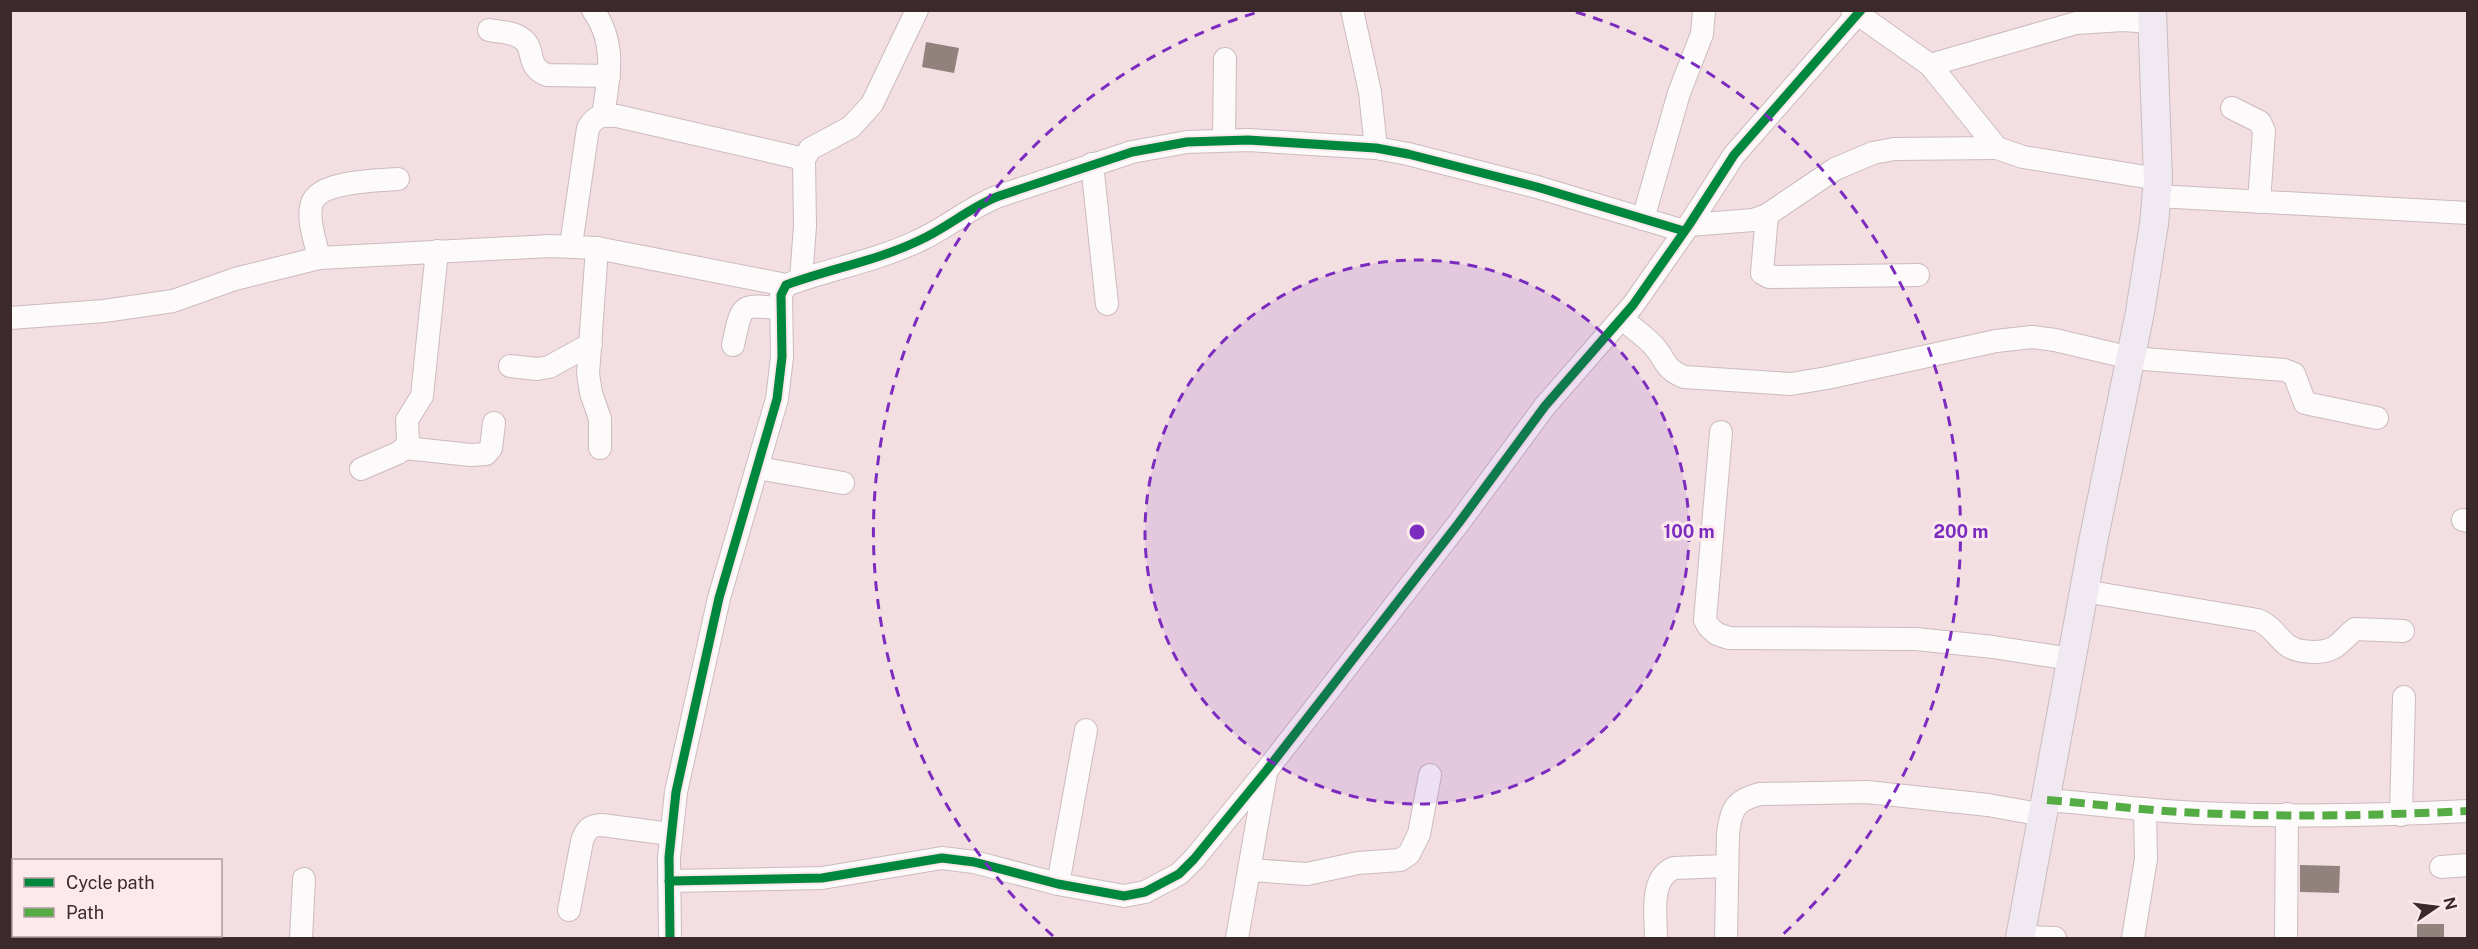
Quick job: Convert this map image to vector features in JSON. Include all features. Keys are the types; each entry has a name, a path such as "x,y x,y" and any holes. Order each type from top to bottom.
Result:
{"main road":[{"path":"2020,938 2084,591 2131,358 2158,188 2152,16"}],"street":[{"path":"593,10 608,44 610,64 603,115"},
{"path":"670,939 670,834 676,792 719,598 772,418 780,380 781,295 793,282 805,226 804,159 810,149 851,127 872,104 917,10"},
{"path":"1352,10 1370,92 1376,148"},
{"path":"1643,219 1679,93 1702,34 1704,10"},
{"path":"669,881 822,878 942,858 974,862 1058,884 1124,896 1145,892 1179,874 1266,771 1458,524 1545,406 1622,319 1687,228 1734,154 1856,12 1930,65 1997,148"},
{"path":"1930,65 2076,23 2152,16"},
{"path":"489,30 524,39 529,45 533,65 538,71 547,75 609,76"},
{"path":"1224,140 1225,59"},
{"path":"2232,108 2260,122 2264,131 2259,202"},
{"path":"571,245 588,128 594,118 603,115 617,116 804,159"},
{"path":"10,318 104,311 173,301 235,279 319,258 437,251 571,245 793,282 872,259 919,241 980,203 1092,164 1132,152 1164,146 1224,140 1376,148 1537,187 1643,219 1687,228 1736,223 1767,215 1835,169 1873,153 1894,149 1997,148 2023,157 2158,188 2259,202 2468,213"},
{"path":"1092,164 1107,304"},
{"path":"319,258 310,207 314,198 322,191 334,186 398,179"},
{"path":"1767,215 1761,264 1762,273 1769,277 1918,275"},
{"path":"597,248 588,374 591,393 600,419 600,448"},
{"path":"361,470 390,458 405,448 408,441 407,420 422,396 437,251"},
{"path":"733,345 740,314 745,308 750,306 781,309"},
{"path":"1622,319 1653,345 1672,373 1684,377 1778,384 1809,382 2015,338 2055,339 2131,358 2284,370 2294,375 2305,403 2377,418"},
{"path":"510,366 537,369 549,367 591,344"},
{"path":"405,448 471,455 486,454 491,448 494,423"},
{"path":"1721,432 1714,536 1705,611 1709,627 1717,634 1729,638 1916,639 1993,647 2072,659"},
{"path":"758,468 843,483"},
{"path":"2084,591 2259,620 2270,626 2286,645 2295,650 2323,651 2332,648 2355,629 2403,632"},
{"path":"2401,814 2404,697"},
{"path":"1058,884 1086,730"},
{"path":"1237,939 1266,771"},
{"path":"1250,870 1307,874 1358,862 1400,860 1409,854 1419,834 1430,775"},
{"path":"1726,939 1730,816 1735,806 1745,798 1760,794 1867,792 1988,805 2287,814 2401,814 2468,811"},
{"path":"2133,939 2146,859 2145,809"},
{"path":"2286,939 2287,814"},
{"path":"569,910 586,830 594,825 602,825 670,834"},
{"path":"2442,867 2468,865"},
{"path":"1656,938 1656,890 1660,878 1674,868 1727,866"},
{"path":"301,939 304,879"},
{"path":"2020,938 2055,939"}],"building":[{"path":"926,42 959,48 954,73 922,67"},
{"path":"2300,865 2340,866 2339,893 2300,892"},
{"path":"2417,924 2444,924 2444,939 2417,939"}],"marked path":[{"path":"2047,800 2165,811 2240,815 2354,815 2468,811"}],"cycle path":[{"path":"669,881 822,878 942,858 974,862 1058,884 1124,896 1145,892 1179,874 1266,771 1458,524 1545,406 1633,305 1734,155 1861,10"},
{"path":"670,938 669,857 676,792 719,598 777,399 782,357 781,295 786,285 902,248 929,236 999,196 1132,152 1187,142 1248,140 1376,148 1537,187 1684,231"}]}
